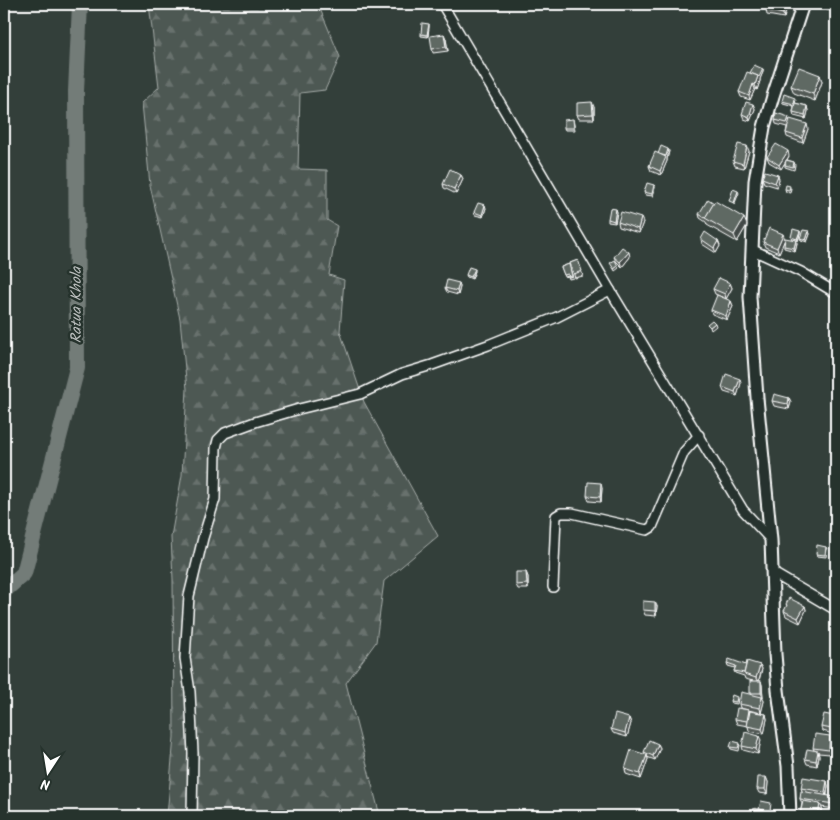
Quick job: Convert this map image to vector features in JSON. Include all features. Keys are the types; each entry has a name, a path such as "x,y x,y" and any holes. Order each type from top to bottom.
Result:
{"street":[{"path":"442,4 610,290 743,510 771,540"},
{"path":"790,816 788,766 775,654 771,540 757,398 750,297 755,182 764,127 803,4"},
{"path":"753,250 801,272 836,293"},
{"path":"192,816 193,754 190,692 185,658 189,596 215,499 218,440 225,433 255,422 360,394 402,374 488,345 557,317 610,290"},
{"path":"552,587 556,516 560,513 572,513 647,530 652,527 684,452 698,435"},
{"path":"773,572 836,610"}],"green space":[{"path":"149,4 318,4 340,57 325,90 300,93 298,169 327,170 327,220 337,226 329,275 344,280 340,331 364,402 438,536 384,581 376,642 346,683 380,816 167,816 174,737 171,537 182,475 187,389 180,319 150,185 142,103 159,87"}],"building":[{"path":"767,4 785,4 783,14 766,10"},
{"path":"824,4 836,4 836,5 835,8"},
{"path":"422,23 429,24 427,35 421,34"},
{"path":"444,34 446,47 432,49 430,36"},
{"path":"754,65 763,69 759,77 750,73"},
{"path":"799,67 820,75 813,94 791,86"},
{"path":"747,72 758,76 749,96 739,92"},
{"path":"784,94 795,98 794,104 782,101"},
{"path":"592,102 593,114 577,115 577,103"},
{"path":"746,102 753,104 749,117 742,114"},
{"path":"795,103 807,106 805,115 793,112"},
{"path":"776,113 789,117 787,123 775,120"},
{"path":"573,119 574,128 564,128 564,120"},
{"path":"790,119 807,124 802,138 786,133"},
{"path":"738,144 747,146 743,164 733,161"},
{"path":"776,144 788,151 779,165 767,157"},
{"path":"661,146 668,149 666,156 658,154"},
{"path":"655,152 666,157 660,171 649,166"},
{"path":"786,160 794,162 793,167 785,165"},
{"path":"450,169 461,175 454,189 443,184"},
{"path":"765,171 778,175 775,183 762,178"},
{"path":"647,183 654,185 652,194 644,192"},
{"path":"786,185 790,186 789,190 785,189"},
{"path":"733,189 738,191 734,203 729,201"},
{"path":"708,199 714,203 705,218 699,214"},
{"path":"715,201 744,218 734,235 705,218"},
{"path":"478,203 485,205 482,215 474,212"},
{"path":"610,208 616,209 614,221 608,219"},
{"path":"621,212 641,218 638,229 618,222"},
{"path":"769,228 783,234 777,248 763,242"},
{"path":"793,229 800,231 797,239 791,237"},
{"path":"803,230 809,231 806,240 800,238"},
{"path":"705,232 718,241 714,248 701,239"},
{"path":"785,238 796,240 794,248 784,246"},
{"path":"622,247 629,252 620,262 614,257"},
{"path":"578,260 582,271 574,274 570,263"},
{"path":"615,260 618,266 614,269 610,263"},
{"path":"569,264 572,276 569,277 568,274 564,275 561,267"},
{"path":"469,267 475,269 471,277 466,275"},
{"path":"719,278 730,283 725,294 713,289"},
{"path":"447,280 459,283 457,291 445,288"},
{"path":"717,295 731,301 726,316 711,310"},
{"path":"712,320 715,323 710,327 707,324"},
{"path":"726,374 740,379 735,392 722,387"},
{"path":"774,394 789,398 788,404 772,401"},
{"path":"588,482 601,483 600,497 587,496"},
{"path":"817,545 826,547 825,555 816,554"},
{"path":"516,572 526,572 527,584 516,585"},
{"path":"789,598 805,606 798,618 784,611"},
{"path":"643,601 655,602 655,611 643,610"},
{"path":"729,659 746,665 744,673 734,671 736,666 727,663"},
{"path":"747,661 760,665 756,678 744,674"},
{"path":"750,681 761,681 761,693 750,693"},
{"path":"741,692 762,697 760,708 739,704"},
{"path":"732,695 737,697 736,702 730,701"},
{"path":"737,708 749,710 747,721 735,719"},
{"path":"750,711 766,714 762,729 747,726"},
{"path":"615,714 629,718 625,733 611,729"},
{"path":"824,714 834,716 832,729 821,727"},
{"path":"745,732 759,736 756,749 742,746"},
{"path":"815,734 830,736 829,750 813,748"},
{"path":"649,740 658,744 653,756 644,752"},
{"path":"834,740 836,740 836,752 832,752"},
{"path":"732,741 740,743 738,748 730,747"},
{"path":"807,749 818,751 816,761 805,759"},
{"path":"631,750 647,755 640,774 625,769"},
{"path":"758,777 766,777 765,789 757,789"},
{"path":"803,777 827,781 825,792 801,788"},
{"path":"801,791 835,797 834,804 800,799"},
{"path":"761,801 771,803 770,811 759,809"},
{"path":"803,801 820,804 818,816 800,814"},
{"path":"754,808 769,812 768,816 753,814"}],"waterway":[{"name":"Ratua Khola","path":"4,591 24,573 77,368 76,91 80,4"}]}
